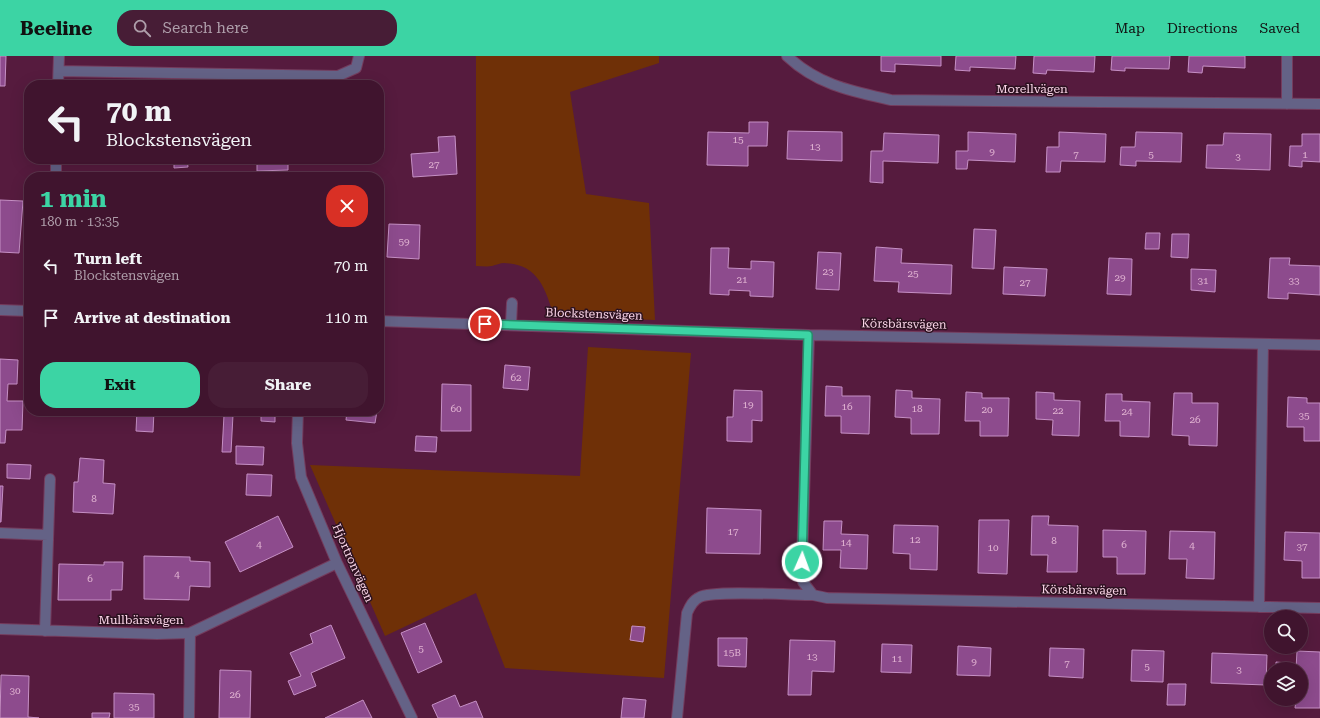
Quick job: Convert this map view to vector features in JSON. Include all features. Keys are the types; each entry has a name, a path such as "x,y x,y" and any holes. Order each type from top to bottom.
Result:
{"street":[{"path":"58,80 59,56"},
{"path":"59,71 338,76 356,68 359,56"},
{"name":"Morellvägen","path":"787,56 801,69 842,89 891,100 1320,104"},
{"path":"1287,104 1288,56"},
{"path":"510,324 512,303"},
{"path":"0,310 24,311"},
{"name":"Blockstensvägen","path":"384,321 510,324 808,335"},
{"path":"808,335 802,562 803,582 813,595"},
{"name":"Körsbärsvägen","path":"808,335 1320,345"},
{"path":"1259,607 1263,344"},
{"name":"Hjortronvägen","path":"298,416 297,444 301,477 337,563 412,718"},
{"path":"45,631 50,479"},
{"path":"0,533 48,535"},
{"name":"Mullbärsvägen","path":"0,630 157,634 190,633 337,563"},
{"name":"Körsbärsvägen","path":"677,718 685,622 687,613 694,600 701,596 719,594 813,595 827,598 1320,608"},
{"path":"189,718 190,633"}],"shaded area":[{"path":"476,56 659,56 659,63 570,92 586,194 649,203 655,320 554,316 543,287 538,279 525,268 516,264 504,263 490,266 476,266"},
{"path":"588,347 691,353 664,678 505,668 476,593 385,636 310,465 580,476"}],"building":[{"path":"0,56 6,56 5,86 0,86"},
{"path":"881,56 941,56 941,66 895,64 895,72 881,71"},
{"path":"956,56 1016,56 1015,69 970,67 970,71 955,70"},
{"path":"1034,56 1095,56 1094,72 1047,70 1046,74 1033,73"},
{"path":"1112,56 1170,56 1169,69 1125,68 1125,71 1111,70"},
{"path":"1189,56 1245,56 1245,68 1203,66 1202,73 1188,72"},
{"path":"749,122 768,122 767,146 748,146 748,166 707,165 708,132 749,133"},
{"path":"788,131 842,132 842,161 787,159"},
{"path":"968,132 1016,134 1015,162 968,160 967,169 956,169 956,151 968,151"},
{"path":"1059,132 1106,134 1105,162 1061,161 1060,172 1046,172 1047,147 1059,147"},
{"path":"1136,132 1182,133 1181,162 1136,161 1136,166 1120,165 1121,147 1135,147"},
{"path":"884,133 939,135 938,163 883,161 883,183 870,182 871,151 883,151"},
{"path":"1224,133 1271,134 1270,170 1206,168 1207,145 1223,145"},
{"path":"1302,134 1320,134 1320,162 1302,161 1302,167 1289,166 1290,146 1302,146"},
{"path":"455,136 457,174 413,177 411,154 439,152 438,137"},
{"path":"174,164 188,164 188,167 174,168"},
{"path":"257,164 288,164 288,170 257,171"},
{"path":"0,200 23,201 19,253 0,252"},
{"path":"389,224 420,225 419,259 387,257"},
{"path":"974,229 996,230 994,269 972,268"},
{"path":"1146,233 1160,233 1159,249 1145,249"},
{"path":"1172,234 1189,234 1188,258 1171,257"},
{"path":"876,247 902,249 901,263 952,265 951,294 898,292 899,282 874,281"},
{"path":"711,248 729,248 728,268 751,269 751,261 774,262 773,297 750,296 750,291 729,290 729,295 710,294"},
{"path":"818,252 841,253 839,290 816,289"},
{"path":"1109,258 1132,259 1131,295 1107,294"},
{"path":"1270,258 1290,258 1289,265 1320,266 1320,295 1288,293 1288,299 1268,298"},
{"path":"1004,267 1047,269 1045,296 1003,294"},
{"path":"1191,269 1216,270 1215,292 1191,290"},
{"path":"0,359 18,360 17,384 8,384 7,401 23,401 22,430 6,430 5,443 0,443"},
{"path":"505,365 530,367 528,390 503,388"},
{"path":"442,384 471,385 471,431 441,431"},
{"path":"826,386 842,387 842,396 870,396 869,434 841,433 841,416 825,416"},
{"path":"734,390 762,391 762,421 752,420 752,442 727,441 727,417 733,417"},
{"path":"896,390 912,391 912,398 940,399 939,434 911,434 911,418 895,417"},
{"path":"966,392 982,393 982,398 1009,398 1008,436 980,436 980,421 965,421"},
{"path":"1036,392 1054,393 1054,400 1080,401 1079,436 1052,435 1053,420 1036,419"},
{"path":"1174,393 1192,393 1192,403 1218,403 1217,446 1189,445 1189,436 1172,435"},
{"path":"1106,394 1122,394 1122,401 1150,402 1149,437 1120,436 1120,421 1105,421"},
{"path":"1288,397 1307,398 1307,403 1320,403 1320,441 1304,441 1304,427 1287,427"},
{"path":"137,416 154,416 153,432 136,431"},
{"path":"224,416 233,416 231,452 222,452"},
{"path":"261,416 275,416 275,422 261,421"},
{"path":"346,416 376,416 375,423 346,420"},
{"path":"416,436 437,437 436,452 415,451"},
{"path":"236,446 264,447 263,465 236,464"},
{"path":"80,458 104,460 103,483 115,484 113,514 73,512 74,482 78,482"},
{"path":"7,464 31,465 30,479 7,478"},
{"path":"247,474 272,475 271,496 246,495"},
{"path":"0,486 3,486 1,522 0,522"},
{"path":"707,508 761,510 760,554 706,553"},
{"path":"278,516 293,547 240,572 225,542"},
{"path":"1032,516 1049,516 1048,525 1078,526 1077,572 1047,572 1048,555 1031,555"},
{"path":"979,520 1009,520 1007,574 978,573"},
{"path":"824,521 842,521 841,534 868,535 867,569 840,568 841,550 823,550"},
{"path":"894,525 938,526 937,570 910,569 910,554 893,553"},
{"path":"1103,530 1146,531 1145,574 1117,574 1117,557 1103,557"},
{"path":"1170,531 1215,532 1214,579 1186,578 1187,559 1169,559"},
{"path":"1285,532 1320,533 1320,578 1302,578 1302,561 1284,560"},
{"path":"144,556 190,557 190,561 210,562 210,587 190,586 189,600 144,599"},
{"path":"104,562 123,562 122,590 111,590 111,600 58,600 59,564 104,565"},
{"path":"425,623 442,662 418,673 401,633"},
{"path":"331,625 345,658 311,673 316,686 294,695 288,681 301,676 290,653 313,643 310,634"},
{"path":"632,626 645,627 643,642 630,640"},
{"path":"718,638 747,638 746,667 718,666"},
{"path":"790,640 835,641 834,672 812,671 811,695 788,695"},
{"path":"882,644 912,645 911,673 881,672"},
{"path":"958,646 991,648 990,676 957,675"},
{"path":"1050,648 1084,649 1083,678 1049,676"},
{"path":"1132,650 1164,651 1163,682 1131,681"},
{"path":"1308,651 1320,652 1320,708 1295,708 1295,706 1308,706 1308,662 1296,662 1297,654 1308,654"},
{"path":"1212,653 1267,655 1267,662 1264,662 1264,685 1211,683"},
{"path":"220,670 251,671 250,718 219,718"},
{"path":"1,675 29,676 28,717 39,718 0,718"},
{"path":"1168,684 1186,684 1185,705 1167,705"},
{"path":"114,693 154,694 154,718 114,718"},
{"path":"455,695 460,707 476,701 483,718 438,718 432,705"},
{"path":"623,698 646,700 644,718 621,718"},
{"path":"363,700 372,718 325,718"},
{"path":"92,713 110,713 109,718 92,718"}],"route":[{"path":"485,324 808,335 802,562"}]}
